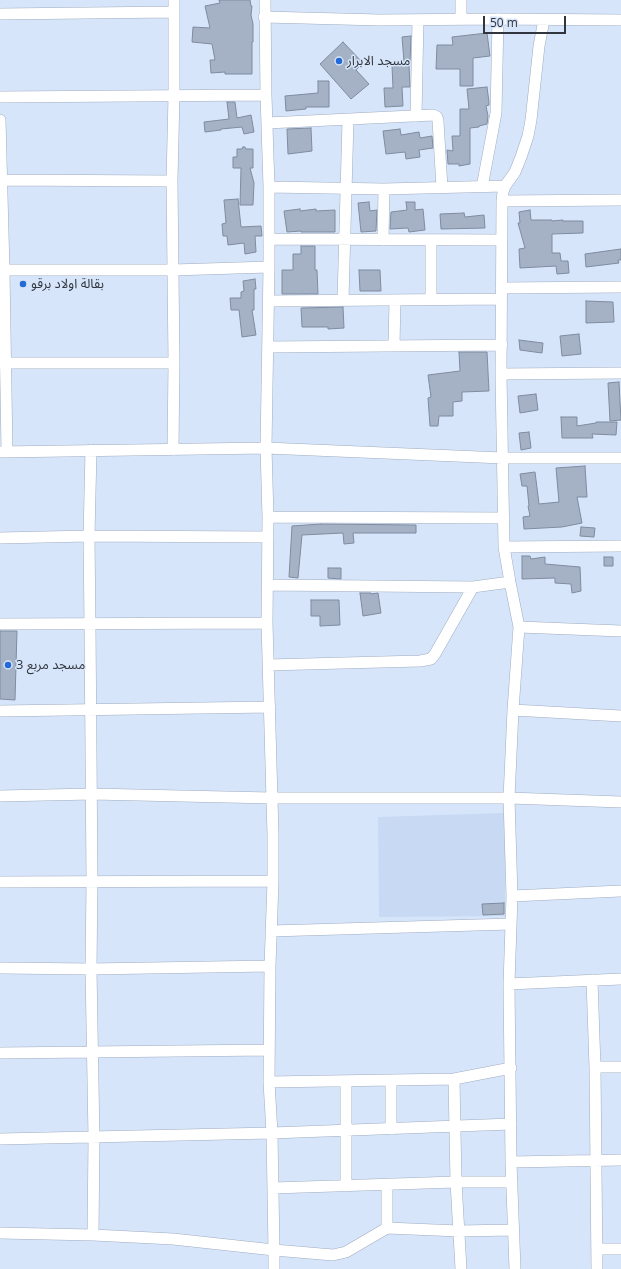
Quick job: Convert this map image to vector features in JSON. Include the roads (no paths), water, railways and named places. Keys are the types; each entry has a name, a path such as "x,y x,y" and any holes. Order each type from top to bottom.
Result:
{"street":[{"path":"173,450 174,363 172,180 174,0"},
{"path":"265,0 264,17 269,187 269,300 266,448 268,517 267,623 273,881 270,966 269,1082 272,1133 274,1269"},
{"path":"461,0 461,19"},
{"path":"0,14 174,12"},
{"path":"264,17 418,20 621,20"},
{"path":"482,187 496,113 498,19"},
{"path":"416,116 418,20"},
{"path":"515,1269 511,1162 509,984 512,896 509,798 519,627 504,547 501,374 501,240 502,202 505,186 515,172 528,136 539,46 544,20"},
{"path":"0,97 266,95"},
{"path":"267,123 433,115 437,117 442,188"},
{"path":"0,120 4,452 266,448 503,458 621,458"},
{"path":"343,300 348,120"},
{"path":"1,180 172,180"},
{"path":"269,187 384,189 505,186"},
{"path":"383,240 384,189"},
{"path":"502,202 621,200"},
{"path":"269,239 501,240"},
{"path":"431,240 431,300"},
{"path":"2,270 173,270 269,267"},
{"path":"269,300 431,300 501,293 621,287"},
{"path":"394,346 395,300"},
{"path":"268,347 502,345"},
{"path":"3,363 174,363"},
{"path":"501,374 621,373"},
{"path":"91,450 89,536 92,794 91,969 94,1138 92,1235"},
{"path":"268,517 504,518"},
{"path":"0,538 89,536 268,537"},
{"path":"504,547 621,546"},
{"path":"268,585 472,587 510,582"},
{"path":"268,665 420,661 431,659 472,587"},
{"path":"0,624 90,625 267,623"},
{"path":"519,627 621,631"},
{"path":"0,711 270,707"},
{"path":"513,710 621,716"},
{"path":"0,796 92,794 271,798 509,798 621,802"},
{"path":"0,882 273,881"},
{"path":"512,896 621,891"},
{"path":"271,931 511,924"},
{"path":"0,968 91,969 270,966"},
{"path":"509,984 621,979"},
{"path":"592,980 598,1269"},
{"path":"0,1053 269,1050"},
{"path":"595,1067 621,1067"},
{"path":"269,1082 454,1079 511,1068"},
{"path":"454,1079 456,1182 461,1269"},
{"path":"346,1081 346,1186"},
{"path":"391,1081 391,1129"},
{"path":"0,1139 272,1133 511,1124"},
{"path":"511,1162 621,1160"},
{"path":"273,1188 456,1182 512,1182"},
{"path":"386,1184 387,1228"},
{"path":"0,1233 173,1239 333,1255 346,1252 387,1228 459,1231 513,1230"},
{"path":"597,1249 621,1249"}],"place":[{"name":"مسجد الابرار","path":"339,61"},
{"name":"بقالة اولاد برقو","path":"23,284"},
{"name":"مسجد مربع 3","path":"8,665"}]}
